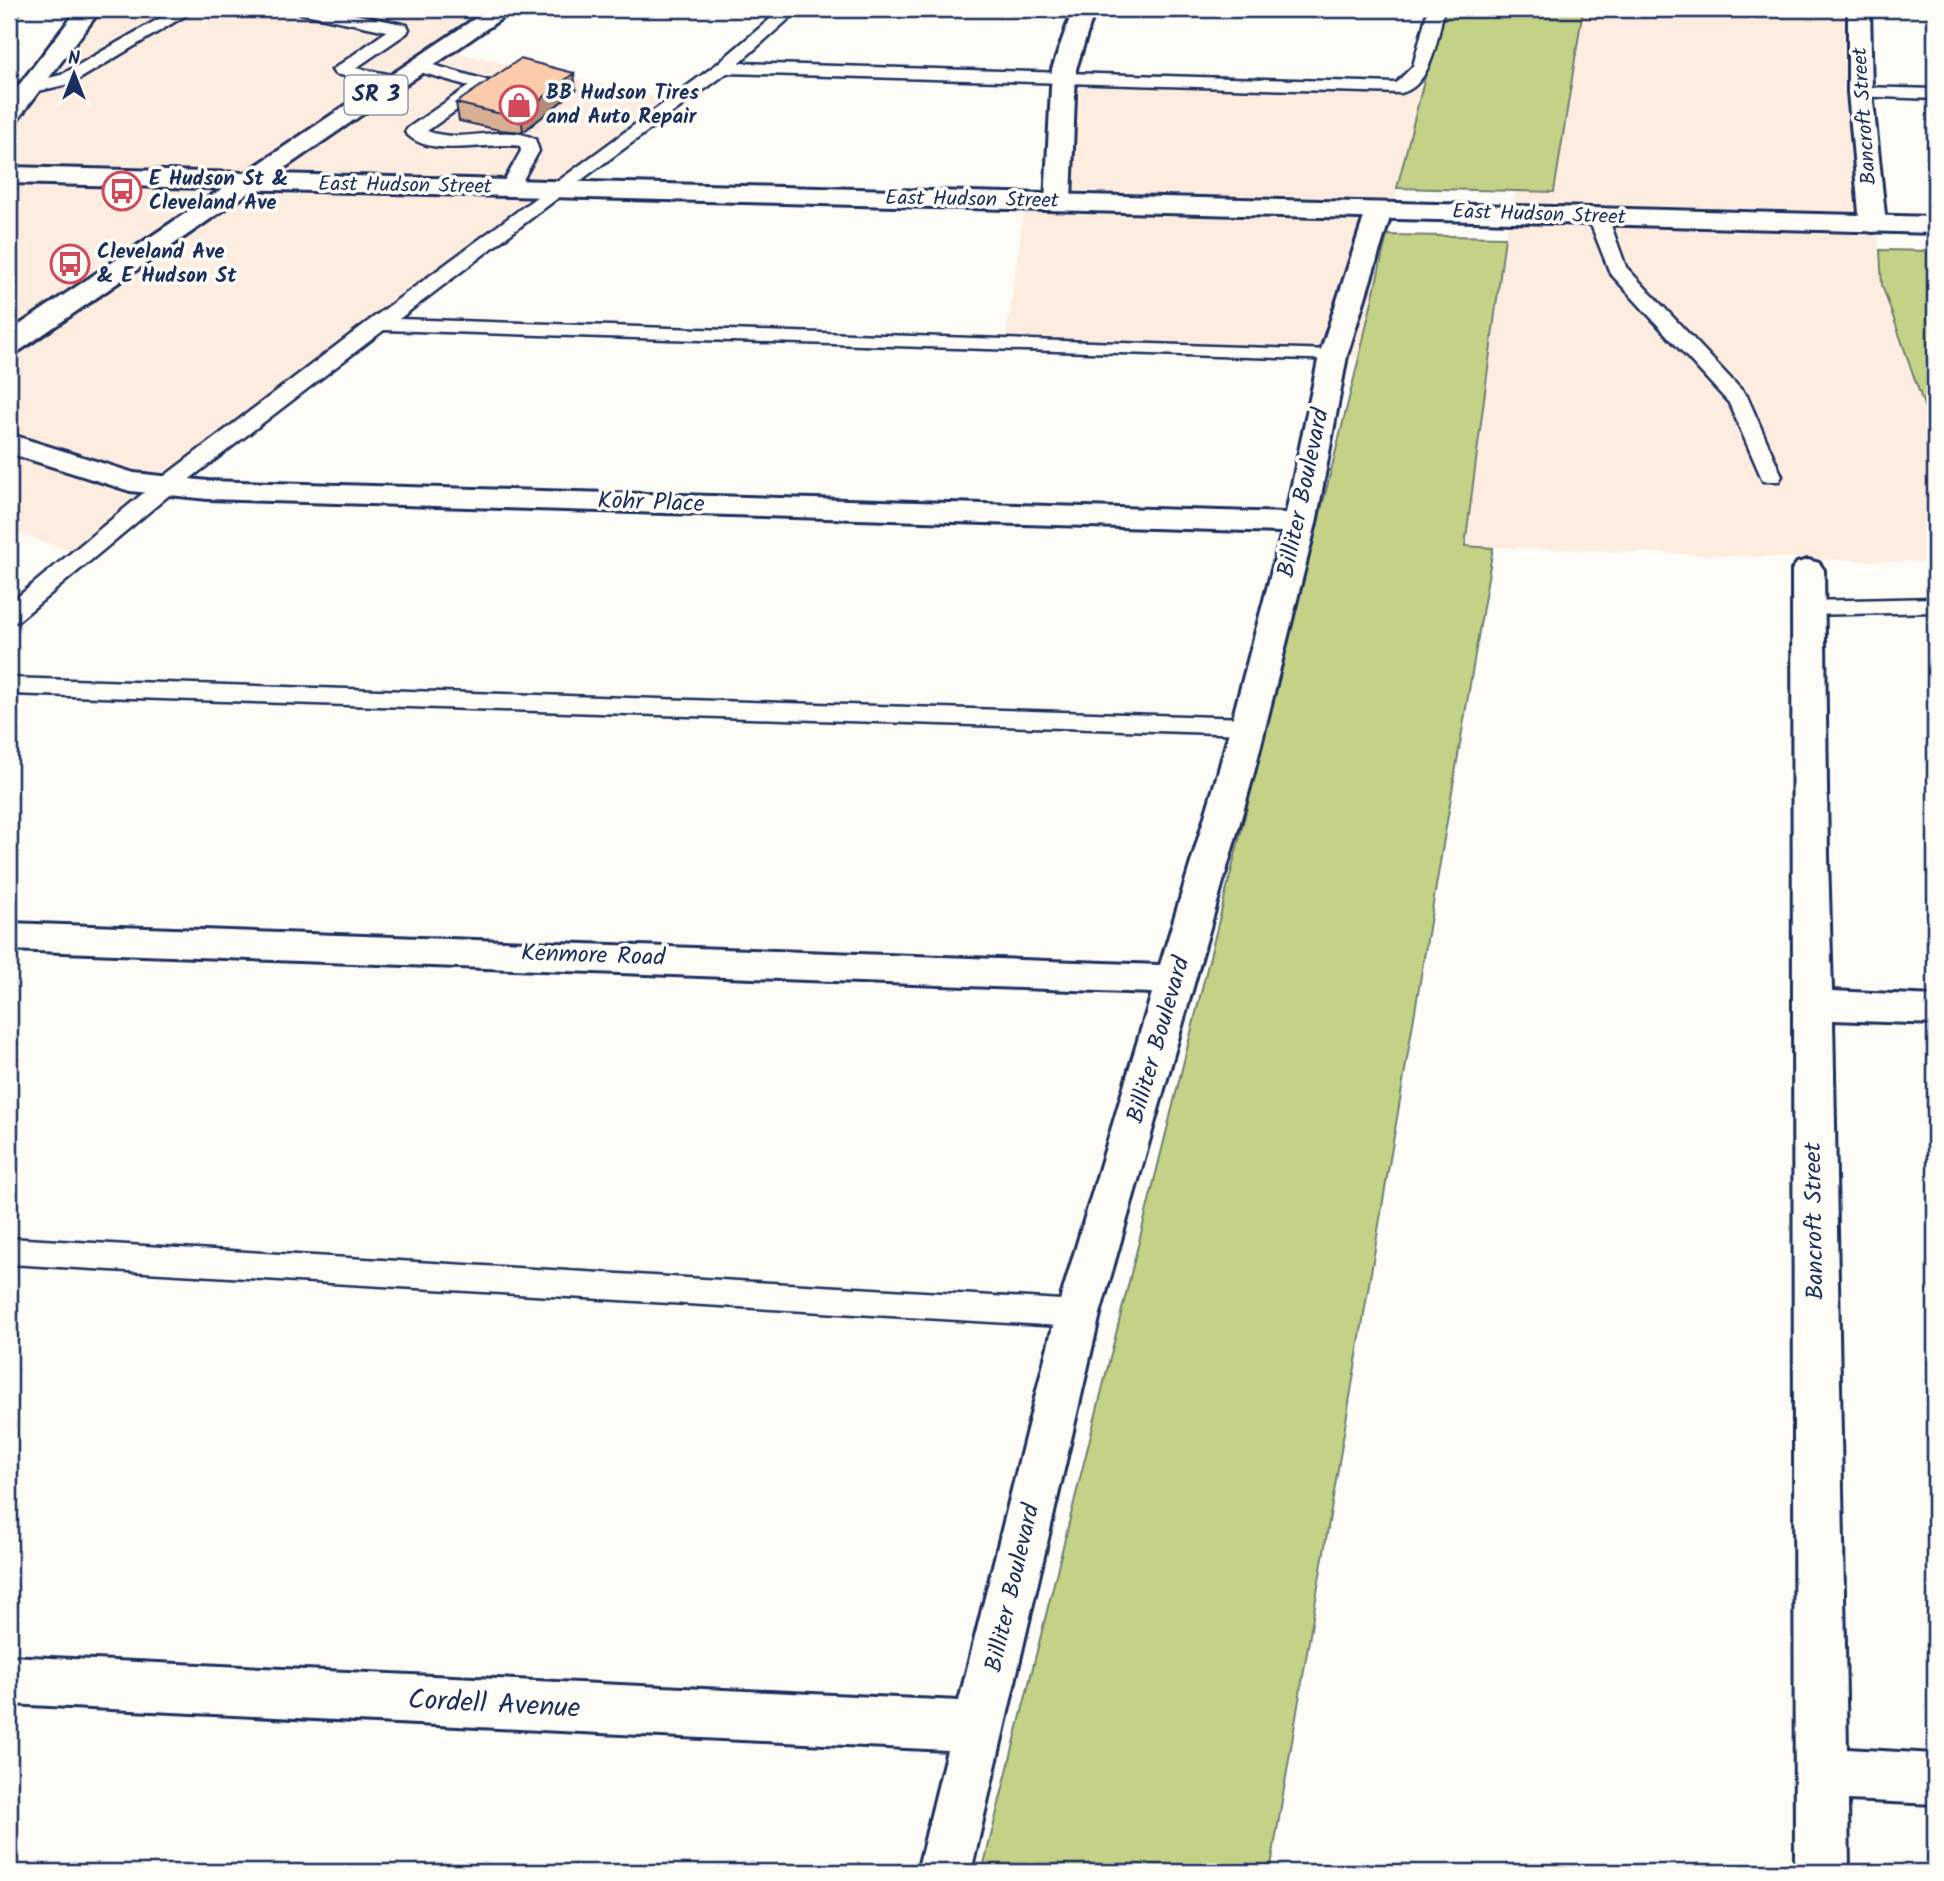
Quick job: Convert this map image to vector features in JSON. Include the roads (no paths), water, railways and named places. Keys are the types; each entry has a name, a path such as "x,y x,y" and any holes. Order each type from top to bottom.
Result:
{"street":[{"path":"9,114 90,9"},
{"name":"SR 3","path":"9,345 504,9"},
{"path":"1058,202 1064,69 1084,9"},
{"name":"Bancroft Street","path":"1859,9 1860,92 1873,224"},
{"name":"East Hudson Street","path":"9,175 1935,225"},
{"name":"Billiter Boulevard","path":"944,1872 1077,1314 1177,980 1247,726 1300,523 1333,356 1379,211"},
{"name":"Kohr Place","path":"9,443 130,482 222,490 1300,523"},
{"name":"Bancroft Street","path":"1808,589 1808,857 1813,1004 1822,1872"},
{"name":"Kenmore Road","path":"9,936 1177,980"},
{"path":"1813,1004 1935,1010"},
{"name":"Cordell Avenue","path":"9,1681 980,1727"},
{"path":"1821,1773 1935,1779"}],"lane":[{"path":"30,88 68,79 188,9"},
{"path":"306,9 401,29 341,70 397,81"},
{"path":"9,616 166,486 377,324 723,68 792,9"},
{"path":"723,68 1401,88 1421,67 1436,9"},
{"path":"419,66 483,85 414,132 422,138 444,141 520,139 529,143 530,151 509,188"},
{"path":"1860,92 1935,94"},
{"path":"1598,216 1617,269 1739,401 1771,476"},
{"path":"377,324 1333,356"},
{"path":"1808,589 1935,605"},
{"path":"9,686 1247,726"},
{"path":"9,1251 1077,1314"}],"place":[{"name":"BB Hudson Tires and Auto Repair","path":"519,105"},
{"name":"E Hudson St & Cleveland Ave","path":"122,191"},
{"name":"Cleveland Ave & E Hudson St","path":"70,264"}]}
